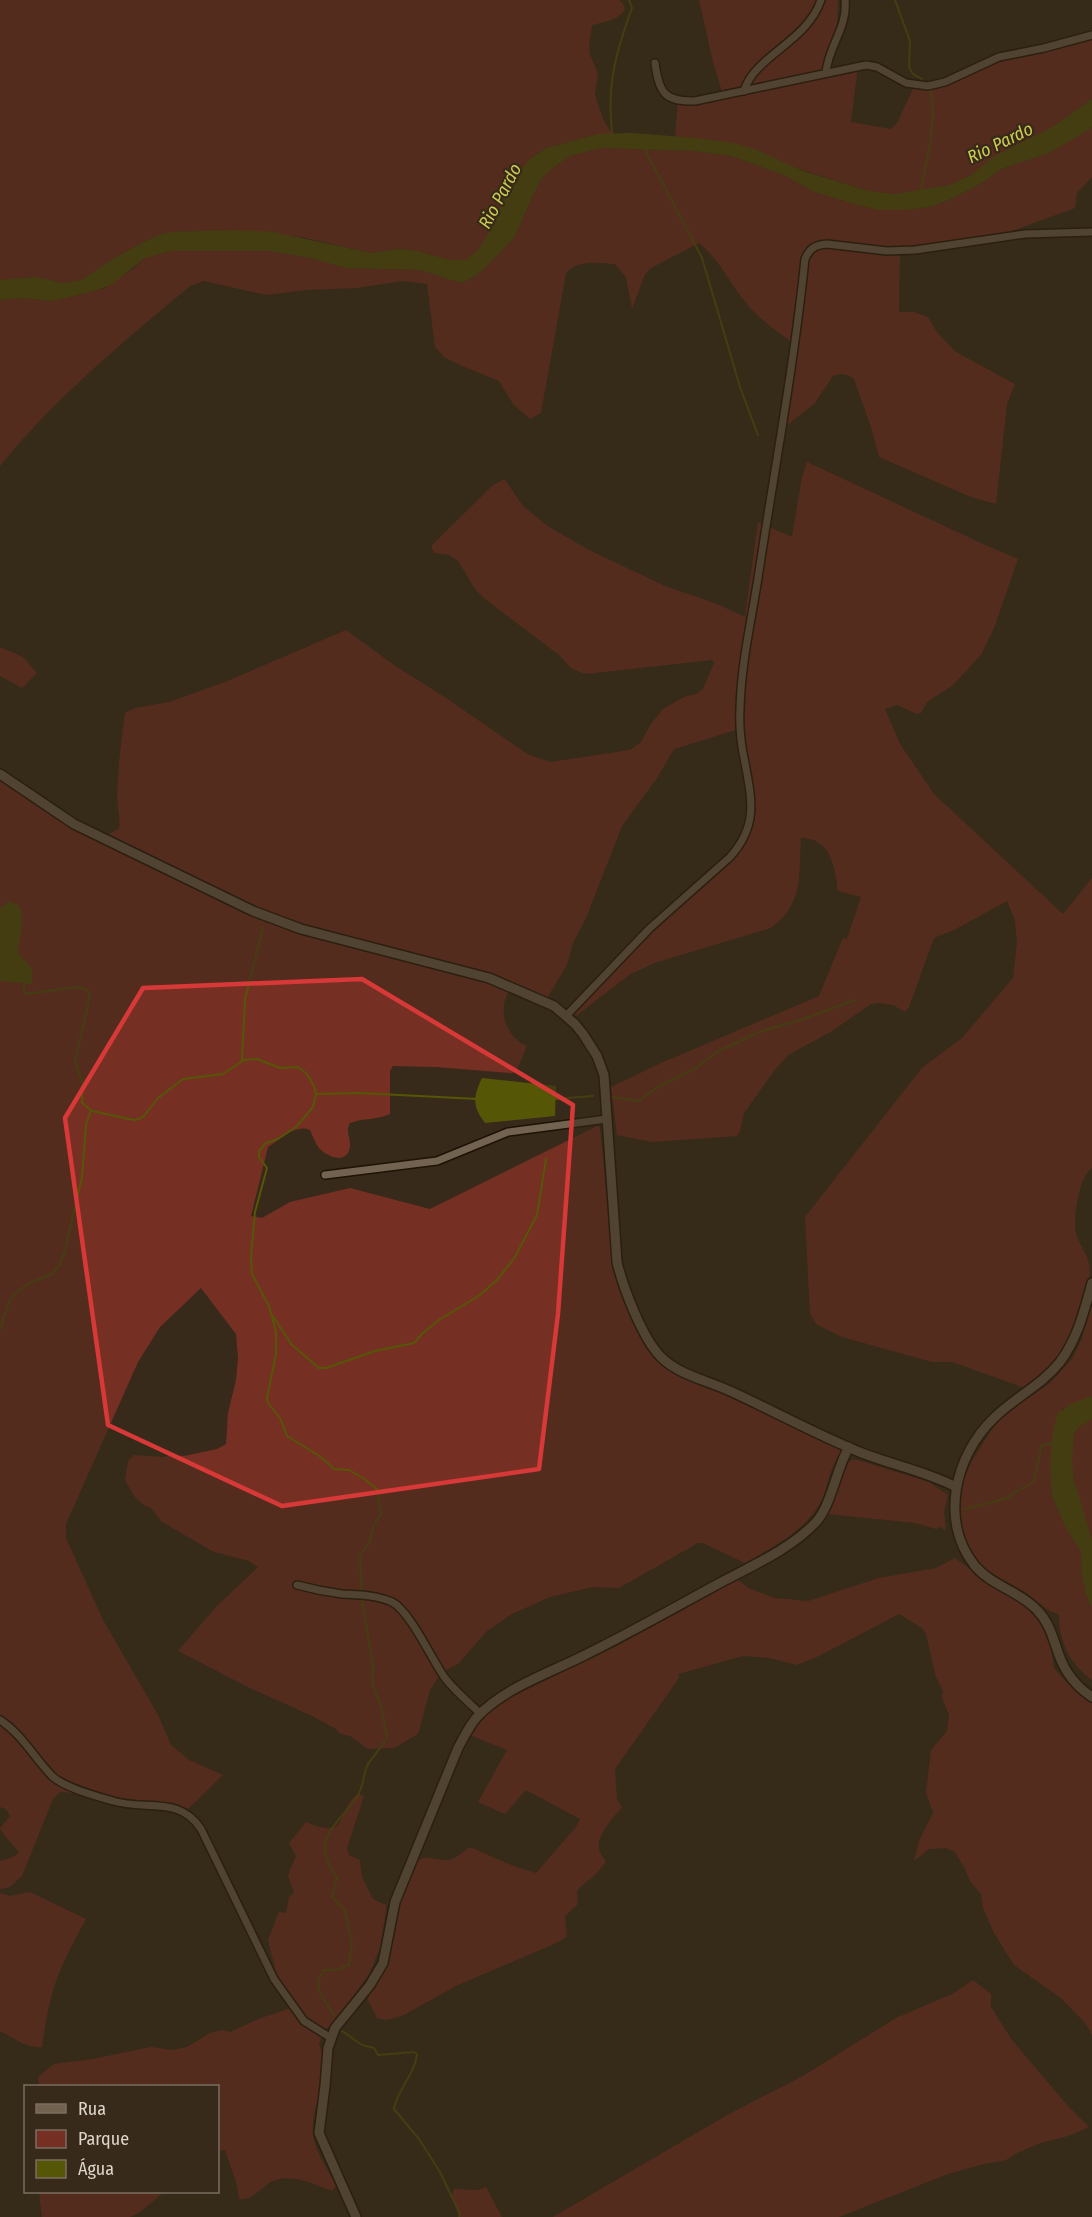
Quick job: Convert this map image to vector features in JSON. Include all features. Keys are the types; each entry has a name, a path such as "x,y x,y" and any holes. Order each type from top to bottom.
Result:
{"main road":[{"path":"0,774 74,824 253,911 301,928 489,978 554,1006 583,1034 597,1056 604,1076 617,1262 639,1321 659,1355 680,1371 728,1390 849,1447 940,1479 956,1487"},
{"path":"1092,1283 1078,1329 1069,1348 1043,1380 1008,1406 985,1428 973,1444 956,1487 953,1507 961,1543 970,1559 987,1578 1017,1594 1039,1612 1051,1631 1067,1671 1092,1697"},
{"path":"356,2217 318,2133 325,2086 326,2058 331,2038 341,2020 379,1971 387,1948 392,1914 400,1887 458,1748 469,1728 481,1714 518,1688 596,1650 793,1541 814,1524 824,1512 839,1467 849,1447"}],"street":[{"path":"744,91 752,75 807,25 817,11 821,0"},
{"path":"826,73 828,60 845,18 845,0"},
{"path":"655,63 661,90 675,99 695,101 861,65 871,65 906,83 928,86 945,82 999,57 1092,35"},
{"path":"566,1016 650,928 730,856 746,832 752,805 741,743 741,683 783,425 804,259 808,251 812,247 827,244 898,250 939,248 1024,234 1092,232"},
{"path":"325,1175 437,1161 508,1132 607,1119"},
{"path":"297,1586 367,1595 393,1603 402,1610 444,1676 481,1714"},
{"path":"0,1720 13,1730 54,1777 63,1784 113,1801 168,1806 191,1816 201,1829 274,1979 304,2021 331,2038"}],"highlighted area":[{"path":"362,979 573,1105 558,1314 539,1469 282,1506 108,1425 65,1118 143,988"}],"green space":[{"path":"0,0 619,0 623,3 625,10 614,19 592,25 589,46 590,55 598,73 595,95 603,119 612,134 598,134 546,148 531,158 480,248 466,260 450,260 418,251 399,249 372,253 301,237 235,230 169,232 134,247 82,280 64,283 36,277 0,280"},
{"path":"699,0 838,0 837,35 823,62 824,72 858,65 851,122 891,129 897,123 914,87 941,81 998,55 1038,49 1092,33 1092,99 1054,126 994,157 971,175 949,185 894,194 869,191 786,165 675,137 678,101 723,95"},
{"path":"1092,127 1092,177 1077,193 1075,208 990,239 900,254 899,312 914,312 928,317 936,331 956,352 1015,384 1007,404 996,504 971,497 879,457 854,379 847,375 833,376 814,404 782,429 793,343 748,306 717,262 699,243 651,268 645,274 632,309 626,277 615,264 582,264 566,273 541,413 530,419 513,404 499,381 444,357 435,347 427,284 403,281 356,288 306,290 266,295 204,281 190,286 90,372 43,417 0,466 0,300 21,298 53,301 105,288 145,258 172,251 269,251 310,258 346,268 420,270 461,283 484,269 514,238 543,177 570,156 601,148 694,151 731,156 786,176 812,191 857,205 880,210 908,210 934,206 953,198 984,182 1001,169 1049,153"},
{"path":"807,462 1018,559 994,628 981,655 953,685 927,702 921,713 917,714 897,705 885,709 900,744 934,794 1063,914 1092,878 1092,1168 1087,1172 1080,1188 1075,1226 1077,1238 1088,1261 1090,1271 1072,1329 1062,1351 1048,1369 1025,1388 952,1362 932,1362 842,1337 816,1324 810,1313 805,1217 922,1068 962,1038 1013,978 1017,942 1015,920 1007,901 954,930 934,938 909,1007 905,1012 893,1005 871,1004 832,1031 788,1055 744,1113 737,1136 652,1142 617,1135 611,1087 661,1063 819,996 842,940 847,939 861,897 838,891 833,864 825,848 811,839 801,838 798,888 795,898 782,918 771,928 654,963 629,975 576,1016 573,1014 572,1011 631,950 732,859 752,814 739,729 674,749 657,778 622,826 586,918 573,943 567,965 544,1003 511,989 506,996 504,1012 508,1029 519,1042 527,1046 516,1072 393,1066 390,1071 390,1114 350,1123 348,1129 350,1147 345,1156 336,1158 327,1154 318,1146 310,1130 304,1129 288,1133 268,1147 251,1216 262,1218 290,1202 350,1188 430,1209 597,1126 600,1127 606,1192 615,1199 623,1278 660,1354 684,1371 738,1389 785,1414 845,1451 839,1456 832,1469 819,1505 804,1524 776,1545 745,1563 703,1543 698,1543 619,1588 592,1587 550,1597 512,1614 487,1631 458,1664 442,1672 430,1690 418,1734 394,1748 368,1749 350,1736 339,1733 312,1716 248,1687 178,1651 216,1607 258,1567 249,1561 214,1552 162,1522 150,1507 138,1500 125,1480 128,1461 134,1455 184,1456 217,1449 226,1444 228,1413 236,1380 238,1358 236,1334 201,1288 160,1327 138,1362 66,1524 66,1538 103,1620 158,1715 171,1745 189,1760 223,1775 184,1813 60,1792 53,1799 22,1876 10,1887 0,1889 0,1861 13,1857 19,1852 0,1828 10,1816 6,1809 0,1807 0,778 103,837 119,829 117,786 125,713 135,708 169,702 225,682 346,630 394,665 529,755 551,762 630,750 641,742 663,709 703,689 714,663 712,660 585,674 571,668 559,655 485,599 475,589 458,561 449,555 434,553 431,546 492,486 505,480 523,506 549,527 589,550 665,586 717,604 745,617 758,522 792,537 802,477"},
{"path":"0,647 23,657 37,673 22,688 0,676"},
{"path":"1092,1305 1092,1396 1062,1409 1052,1496 1065,1527 1081,1552 1082,1577 1092,1608 1092,1680 1084,1674 1067,1652 1061,1634 1059,1615 1048,1610 1025,1592 982,1568 968,1548 962,1534 958,1491 973,1459 996,1423 1008,1411 1049,1384 1072,1359 1081,1341"},
{"path":"1092,1419 1092,1540 1076,1487 1071,1445 1079,1427"},
{"path":"852,1460 929,1482 948,1495 944,1512 946,1530 915,1523 828,1514 845,1465"},
{"path":"955,1558 990,1584 1024,1603 1043,1627 1050,1644 1054,1668 1067,1683 1092,1703 1092,2035 1086,2024 1061,1998 1014,1965 994,1933 983,1908 981,1894 970,1881 955,1852 946,1848 929,1849 914,1861 919,1841 933,1813 926,1792 931,1750 947,1731 949,1715 942,1698 943,1691 936,1677 926,1634 922,1628 899,1614 797,1665 770,1658 743,1656 678,1674 679,1678 615,1769 617,1800 622,1807 606,1826 600,1838 599,1849 606,1862 579,1888 578,1904 565,1916 567,1937 456,1986 402,2016 387,2020 377,2018 368,2000 369,1992 410,1867 423,1858 452,1859 470,1847 536,1873 576,1827 580,1819 526,1790 505,1814 478,1802 507,1750 467,1734 484,1715 500,1703 618,1645 738,1580 748,1588 775,1598 808,1601 879,1578 936,1568"},
{"path":"358,1794 364,1796 347,1848 349,1855 360,1860 362,1877 373,1899 386,1905 386,1911 380,1948 369,1974 333,2024 323,2031 319,2044 324,2069 313,2123 313,2135 319,2155 336,2186 332,2191 290,2178 271,2182 254,2195 239,2199 237,2185 225,2150 219,2151 219,2085 39,2085 38,2077 54,2064 93,2059 151,2047 172,2050 187,2047 210,2033 221,2030 230,2032 291,2008 272,1981 275,1968 268,1940 279,1912 286,1913 289,1897 294,1893 288,1875 296,1856 289,1843 306,1822 320,1827 336,1826 351,1801"},
{"path":"30,1892 86,1919 64,1961 54,1987 42,2047 26,2044 0,2031 0,1893 10,1896"},
{"path":"973,1980 991,1994 991,2007 1012,2040 1068,2106 1089,2127 1068,2136 1040,2143 1006,2160 948,2174 839,2217 553,2217 729,2114 803,2076 896,2018 952,1994"},
{"path":"486,2187 502,2217 459,2217 452,2196 454,2189 479,2190"},
{"path":"39,2193 163,2193 140,2212 130,2217 42,2217"}],"water":[{"path":"1092,99 1092,127 1089,130 1049,153 1001,169 984,182 934,206 908,210 880,210 857,205 812,191 786,176 731,156 694,151 601,148 570,156 543,177 514,238 484,269 461,283 420,270 346,268 310,258 269,251 172,251 145,258 111,285 94,291 53,301 21,298 0,300 0,280 36,277 64,283 82,280 134,247 169,232 235,230 273,232 372,253 399,249 418,251 450,260 466,260 480,248 502,202 520,171 531,158 546,148 598,134 632,133 734,143 757,150 803,171 869,191 894,194 949,185 971,175 993,157 1054,126"},
{"path":"10,901 20,906 22,920 18,953 32,969 32,984 0,981 0,908"},
{"path":"482,1078 556,1086 555,1116 485,1123 475,1101"},
{"path":"1092,1396 1092,1419 1078,1428 1074,1434 1072,1462 1074,1480 1092,1540 1092,1608 1082,1577 1081,1552 1065,1527 1052,1496 1050,1467 1052,1437 1057,1414 1070,1404"}],"waterway":[{"path":"612,134 612,85 617,55 632,8 629,0"},
{"path":"895,0 910,41 909,67 913,74 922,79"},
{"path":"921,190 932,125 932,99 929,87"},
{"path":"643,146 702,258 740,387 758,435"},
{"path":"242,1060 245,999 263,927"},
{"path":"24,981 26,994 77,987 88,990 90,997 75,1060 82,1082 82,1103 92,1111 134,1120 139,1119 158,1098 183,1079 223,1074 244,1060 257,1059 280,1068 298,1067 307,1074 314,1086 316,1094 313,1107 297,1126 278,1139 266,1143 259,1151 259,1157 267,1168 255,1212 251,1257 252,1274 269,1306 276,1332 276,1354 268,1403 280,1418 287,1436 321,1457 334,1469 349,1470 377,1489 381,1514 374,1525 369,1543 360,1555 362,1593"},
{"path":"610,1097 639,1101 656,1088 696,1068 717,1052 759,1032 855,1000"},
{"path":"316,1094 360,1093 478,1099"},
{"path":"553,1099 593,1096"},
{"path":"0,1330 9,1302 17,1292 28,1284 52,1274 59,1266 64,1254 82,1177 86,1125 91,1110"},
{"path":"272,1315 292,1345 319,1368 326,1368 375,1351 414,1343 439,1320 480,1295 498,1279 515,1257 537,1215 546,1159"},
{"path":"965,1509 1008,1498 1031,1483 1034,1480 1042,1445 1052,1443"},
{"path":"334,2016 319,1991 318,1980 324,1970 337,1970 349,1965 352,1944 345,1911 332,1896 337,1878 325,1853 326,1842 335,1824 358,1795 368,1764 387,1737 381,1706 372,1684 373,1667 362,1598"},
{"path":"342,2031 362,2045 374,2048 378,2055 414,2052 417,2054 416,2062 394,2109 419,2139 440,2172 460,2214 459,2217"}],"water label":[{"name":"Rio Pardo","path":"1000,143"},
{"name":"Rio Pardo","path":"500,196"}]}
